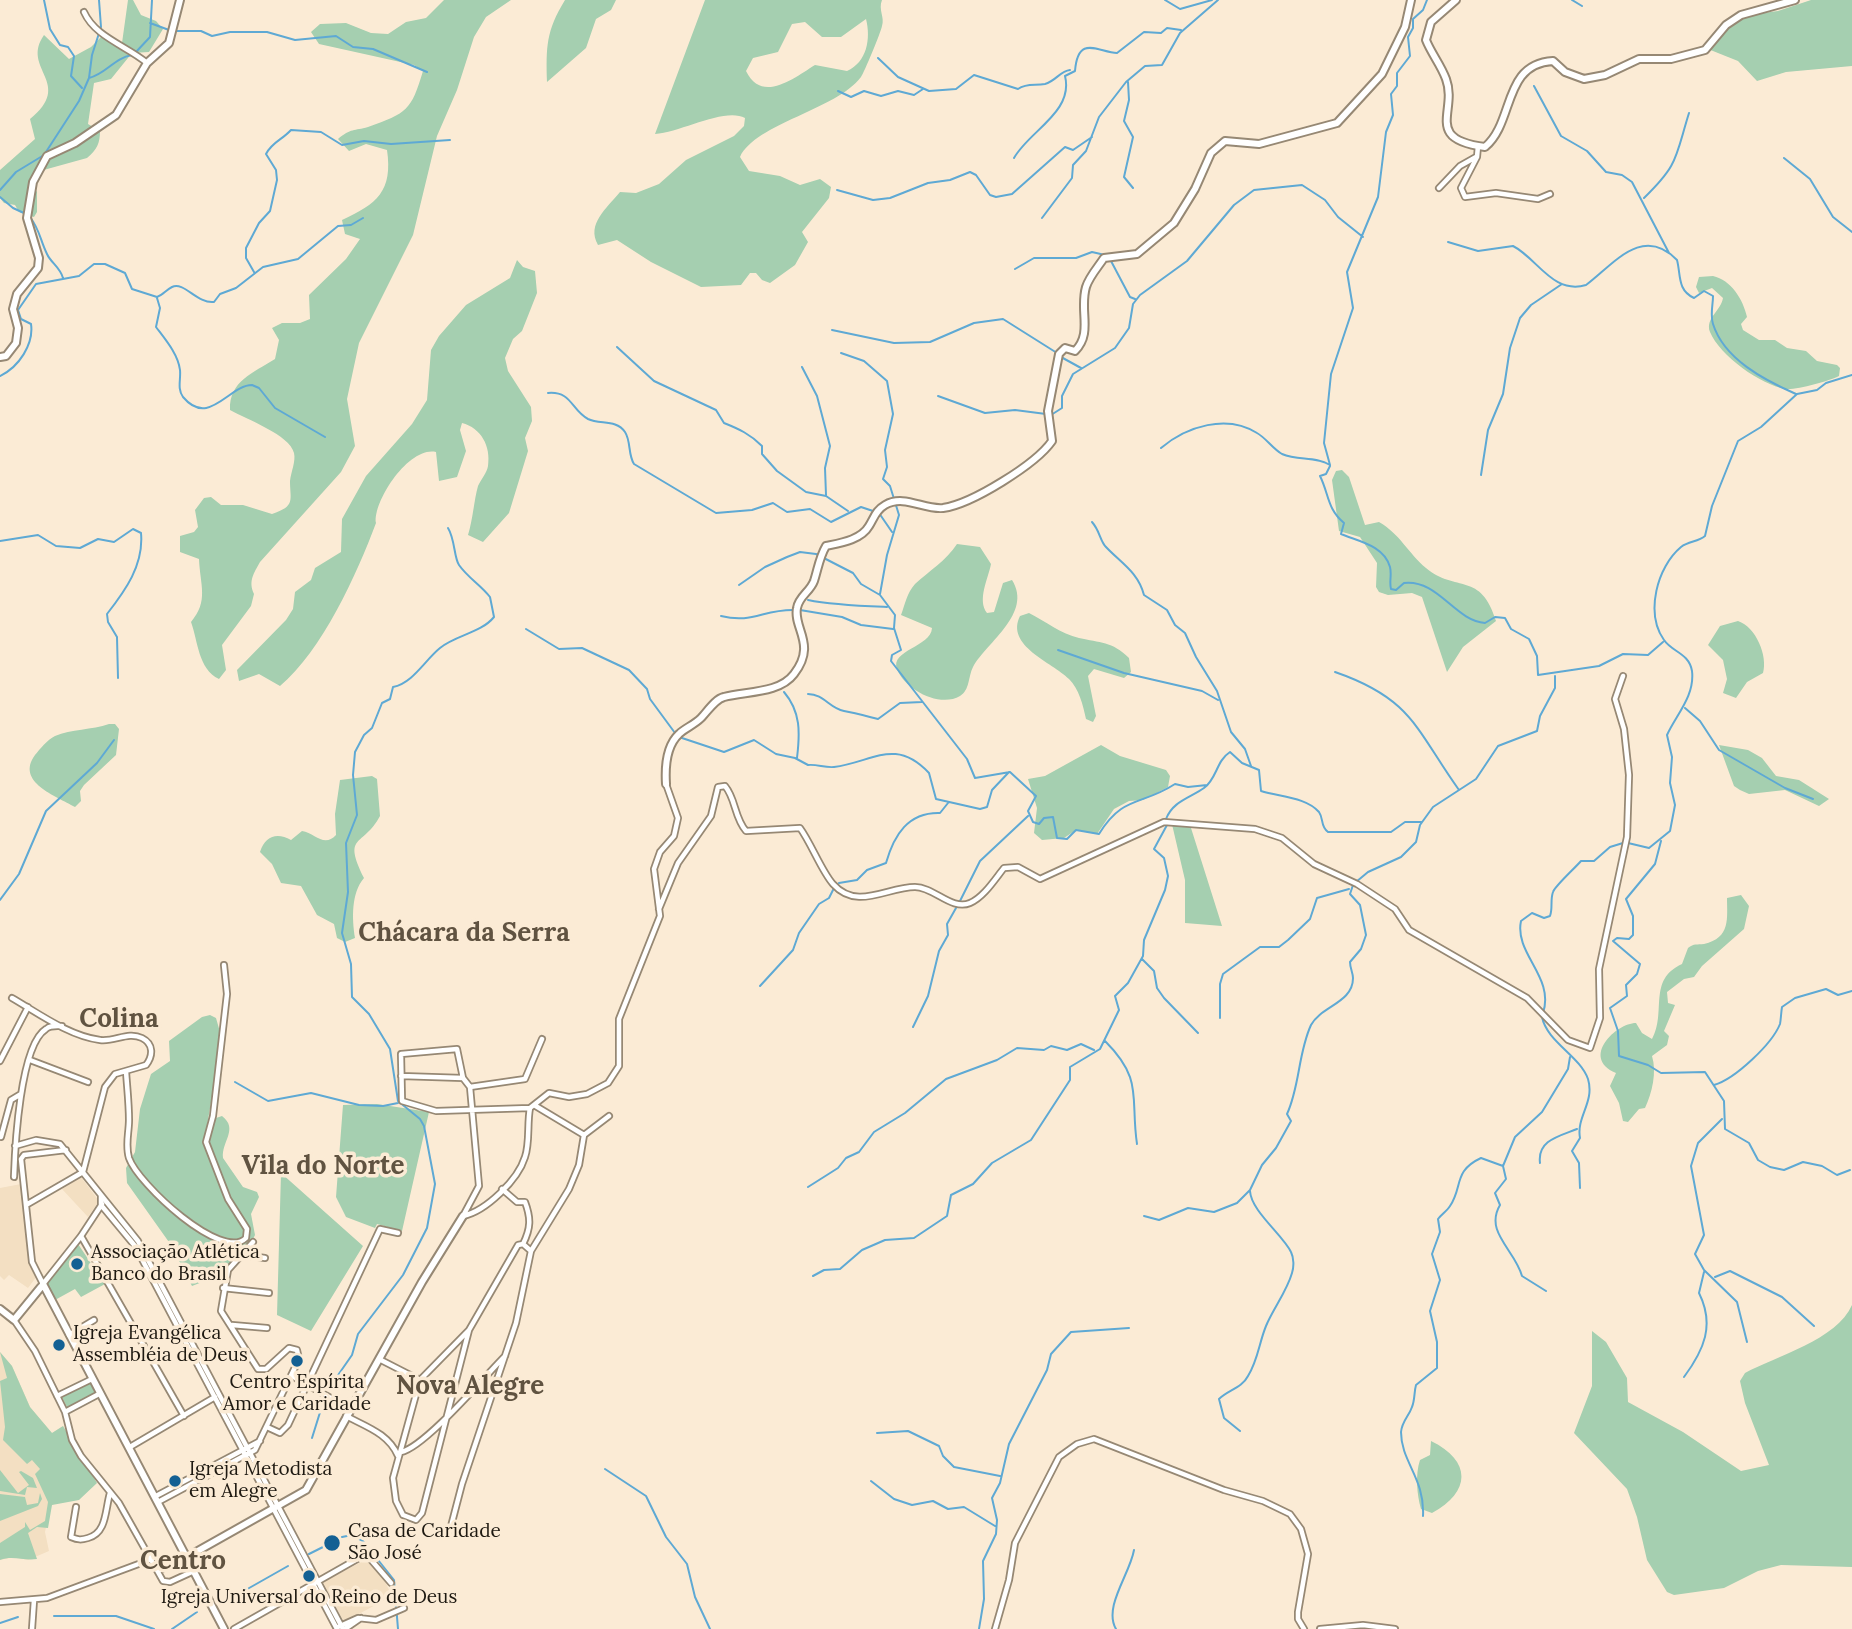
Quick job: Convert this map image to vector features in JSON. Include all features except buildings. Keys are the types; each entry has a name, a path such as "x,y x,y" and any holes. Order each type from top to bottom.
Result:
{"street":[{"path":"0,357 6,356 16,343 18,328 13,309 17,294 38,268 39,258 27,218 33,182 47,156 75,143 116,114 147,63 169,43 180,0"},
{"path":"463,1216 481,1208 502,1189 525,1158 532,1107 549,1093 569,1097 587,1094 604,1086 614,1075 620,1059 619,1019 660,916 654,869 660,852 674,836 677,818 666,784 665,769 670,747 678,734 697,722 720,697 769,689 793,676 803,656 805,635 796,611 800,597 813,582 816,567 826,546 848,541 867,529 875,513 886,504 906,501 942,508 1003,482 1041,456 1052,441 1048,411 1059,354 1065,348 1075,351 1084,342 1087,331 1082,313 1086,285 1104,258 1138,254 1174,223 1195,190 1211,153 1225,142 1259,144 1337,123 1382,74 1405,27 1411,0"},
{"path":"1456,0 1431,22 1426,40 1447,79 1445,121 1451,134 1485,147 1495,138 1505,108 1523,72 1538,62 1553,61 1565,72 1584,79 1605,75 1639,58 1671,59 1705,50 1726,25 1741,15 1795,0"},
{"path":"84,12 89,23 107,38 127,47 147,63"},
{"path":"1478,146 1477,157 1461,188 1465,197 1496,193 1538,199 1550,194"},
{"path":"1439,188 1460,166 1477,157"},
{"path":"659,909 678,863 711,816 714,793 718,787 725,786 731,792 736,819 746,831 800,828 833,884 849,894 874,897 913,887 929,890 956,904 970,903 1004,868 1018,867 1040,879 1164,822 1236,826 1282,838 1314,864 1357,884 1395,909 1409,930 1527,998 1568,1040 1590,1048 1600,1018 1599,969 1627,836 1629,775 1623,729 1615,699 1623,676"},
{"path":"126,1071 128,1152 138,1174 158,1198 186,1219 231,1243 242,1242 247,1238 247,1229 228,1199 206,1142 213,1116 227,994 224,965"},
{"path":"12,999 63,1026 100,1041 129,1035 143,1038 151,1048 150,1060 140,1068 115,1074 105,1087 83,1172 26,1205"},
{"path":"0,1062 28,1007"},
{"path":"14,1177 21,1094 30,1060 41,1033 51,1026 63,1026"},
{"path":"470,1087 525,1079 542,1039"},
{"path":"158,1571 187,1558 306,1490 479,1186 473,1110 470,1087 463,1078 457,1049 401,1054 401,1101 436,1111 473,1110 532,1107 583,1135"},
{"path":"30,1060 88,1082"},
{"path":"401,1076 463,1078"},
{"path":"1,1137 12,1100 21,1094"},
{"path":"450,1530 461,1484 516,1323 531,1251 569,1189 579,1165 583,1135 609,1116"},
{"path":"15,1146 46,1140 57,1142 66,1150 136,1242 339,1628 361,1618 376,1620 400,1610"},
{"path":"66,1150 22,1156 32,1262 224,1629"},
{"path":"469,1330 422,1513 416,1520 410,1520 403,1516 393,1487 394,1468 420,1380 469,1330 506,1264 518,1245 523,1244 529,1230 529,1212 525,1202 517,1202 502,1189"},
{"path":"13,1320 81,1236 102,1200"},
{"path":"471,1200 481,1208"},
{"path":"267,1427 279,1433 288,1425 380,1229 398,1233"},
{"path":"81,1236 184,1416"},
{"path":"157,1499 248,1455 261,1441 300,1356 297,1350 286,1350 265,1370 261,1370 221,1311 223,1288 229,1270 253,1242"},
{"path":"523,1244 531,1251"},
{"path":"242,1255 265,1258"},
{"path":"223,1288 269,1293"},
{"path":"0,1308 13,1320 35,1351 65,1412 72,1440 110,1493 158,1571 167,1583 194,1571"},
{"path":"69,1335 94,1320"},
{"path":"231,1325 267,1328"},
{"path":"399,1454 411,1448 448,1415 505,1355"},
{"path":"379,1359 420,1380"},
{"path":"292,1376 350,1409"},
{"path":"57,1396 92,1379"},
{"path":"65,1412 99,1394"},
{"path":"130,1447 217,1396"},
{"path":"346,1416 385,1436 399,1454"},
{"path":"995,1629 1009,1580 1015,1543 1059,1457 1077,1444 1094,1439 1224,1490 1263,1501 1290,1514 1301,1529 1308,1554 1298,1612 1300,1624 1304,1629"},
{"path":"157,1499 261,1441"},
{"path":"76,1507 71,1537 79,1540 96,1536 102,1528 110,1493"},
{"path":"234,1629 366,1554 391,1583"},
{"path":"0,1602 34,1600 152,1559"},
{"path":"32,1629 34,1600"},
{"path":"1320,1629 1333,1625 1395,1629"}],"shaded area":[{"path":"81,1177 99,1201 88,1217 62,1189"},
{"path":"21,1184 31,1264 37,1276 28,1288 9,1275 4,1280 0,1276 0,1188"},
{"path":"0,1352 12,1366 30,1407 52,1433 63,1426 76,1450 52,1499 45,1532 49,1551 28,1560 14,1557 0,1560"},
{"path":"369,1558 380,1571 392,1596 344,1622 323,1582"}],"green space":[{"path":"128,0 133,0 141,15 156,21 163,29 149,52 132,53 111,79 94,83 88,124 100,131 99,143 93,152 87,158 40,171 31,184 37,192 37,212 34,217 19,212 15,205 4,203 0,198 0,170 35,139 30,119 43,106 48,95 48,86 38,57 38,47 44,35 69,59 91,47 101,37 122,43"},
{"path":"444,0 511,0 486,17 474,37 457,90 437,136 413,235 359,343 347,399 355,446 341,472 260,562 252,581 254,594 251,606 222,645 226,670 219,679 203,662 191,622 202,600 199,559 180,552 180,536 194,532 198,527 195,510 204,498 211,497 221,505 243,505 272,514 285,508 290,502 294,459 291,446 276,434 230,410 231,400 244,379 275,359 279,340 272,328 282,323 300,323 310,319 309,295 346,259 360,239 345,234 342,220 373,202 385,186 387,150 366,144 349,151 338,139 350,131 391,118 406,109 415,95 423,71 414,65 319,44 311,32 320,24 346,23 371,33 388,34 406,22 426,18"},
{"path":"565,0 616,0 611,10 596,19 586,48 547,82 548,40"},
{"path":"705,0 882,0 882,26 861,77 834,99 762,135 749,145 740,157 749,171 780,176 800,185 820,179 831,187 829,198 802,232 808,242 795,265 770,283 762,280 756,273 750,273 741,285 701,287 651,262 617,240 598,245 595,237 596,223 620,192 636,193 659,184 686,160 734,136 744,126 745,118 726,116 655,134","holes":["866,19 863,56 847,71 815,65 788,81 769,87 753,81 746,71 753,58 778,52 792,24 805,22 822,37 841,37"]},
{"path":"1811,0 1852,0 1852,66 1786,72 1757,81 1738,61 1708,49 1725,26 1740,16 1778,11"},
{"path":"517,260 523,267 535,271 537,293 522,331 513,339 505,358 508,371 531,407 532,421 525,438 528,451 509,513 483,542 468,535 478,486 489,459 483,439 469,425 462,423 460,430 466,451 457,477 439,481 436,452 426,452 404,466 380,502 376,523 337,610 310,653 295,671 280,686 259,674 239,681 237,670 286,620 293,609 295,592 311,580 315,568 341,552 342,519 366,476 412,424 427,400 431,350 439,336 466,305 510,278"},
{"path":"1713,276 1731,286 1743,304 1747,317 1741,324 1743,330 1759,340 1775,340 1787,348 1806,351 1817,361 1837,365 1840,368 1839,376 1813,385 1786,389 1765,382 1742,368 1715,341 1710,332 1711,319 1723,298 1712,288 1699,293 1696,287 1699,277"},
{"path":"1342,470 1349,477 1365,525 1379,522 1393,532 1426,568 1447,580 1475,589 1490,605 1496,621 1463,647 1447,672 1422,597 1412,593 1388,595 1379,592 1376,587 1377,563 1360,537 1339,531 1332,480 1336,471"},
{"path":"957,544 980,547 991,564 983,596 987,613 994,612 1003,583 1012,580 1017,592 1017,604 1006,626 973,667 963,693 943,700 924,695 907,684 896,663 899,657 925,640 932,628 901,615 910,591 948,556"},
{"path":"1029,613 1072,636 1111,646 1129,658 1131,672 1124,678 1094,669 1088,676 1096,716 1093,722 1086,719 1080,698 1069,679 1024,645 1017,627 1020,616"},
{"path":"1738,621 1755,636 1762,651 1764,666 1763,673 1747,682 1736,698 1723,693 1727,679 1723,660 1708,645 1720,626"},
{"path":"115,724 119,729 116,755 84,785 80,791 81,801 75,807 49,793 34,780 30,765 49,740 61,734"},
{"path":"1101,745 1120,756 1166,770 1170,776 1168,787 1143,800 1129,801 1114,809 1097,834 1076,830 1064,838 1042,840 1034,833 1037,808 1028,779 1045,776"},
{"path":"1719,745 1748,750 1762,758 1776,776 1799,780 1829,799 1819,806 1785,790 1749,794 1740,790 1734,786"},
{"path":"372,776 377,779 380,816 355,847 364,878 355,899 355,938 345,942 337,938 334,924 317,915 301,886 281,883 272,864 260,852 265,842 272,837 281,836 291,840 302,831 323,840 332,839 336,835 335,814 340,780"},
{"path":"1171,820 1191,828 1222,926 1185,923 1185,880"},
{"path":"1741,895 1749,906 1744,929 1702,966 1694,977 1684,979 1667,992 1668,1003 1675,1005 1664,1031 1669,1036 1667,1045 1652,1056 1654,1076 1650,1096 1645,1108 1639,1109 1628,1122 1623,1121 1619,1103 1610,1086 1616,1073 1606,1067 1601,1059 1605,1042 1619,1029 1636,1023 1642,1033 1652,1039 1665,979 1682,964 1688,948 1719,937 1726,926 1727,898"},
{"path":"210,1015 216,1018 222,1039 205,1137 209,1142 216,1118 222,1116 227,1121 229,1131 223,1158 243,1187 257,1192 259,1197 251,1214 255,1235 252,1241 215,1277 192,1286 171,1245 127,1183 126,1168 135,1152 140,1109 151,1074 170,1061 169,1041 202,1017"},
{"path":"377,1104 429,1112 402,1231 377,1224 375,1228 346,1217 336,1197 343,1105"},
{"path":"281,1173 363,1246 311,1331 277,1315"},
{"name":"Associação Atlética Banco do Brasil","path":"78,1244 105,1284 81,1297 75,1289 55,1300 45,1283"},
{"path":"1852,1305 1852,1567 1781,1565 1758,1571 1724,1588 1674,1595 1667,1592 1647,1560 1627,1489 1574,1433 1592,1386 1592,1331 1606,1342 1627,1378 1628,1402 1683,1432 1741,1471 1769,1465 1745,1403 1740,1381 1745,1373 1820,1337 1844,1317"},
{"path":"0,1352 12,1366 30,1407 52,1433 63,1426 97,1483 79,1500 52,1505 48,1528 37,1527 28,1533 37,1559 0,1560 0,1543 25,1527 25,1522 30,1530 45,1521 48,1502 35,1474 40,1469 32,1460 27,1464 3,1440 5,1427 0,1381 7,1378"},
{"path":"90,1383 96,1395 68,1409 62,1397"},
{"path":"1431,1441 1454,1458 1462,1477 1454,1496 1432,1513 1421,1509 1417,1485 1420,1460 1430,1455"},
{"path":"0,1470 18,1493 29,1485 19,1472 21,1471 33,1478 37,1488 27,1487 25,1495 0,1491"},
{"path":"40,1493 42,1499 38,1506 0,1521 0,1494 25,1497 27,1505 38,1503"}],"waterway":[{"path":"44,0 50,29 60,45 68,47 74,56 71,76 82,88"},
{"path":"0,190 16,172 44,155 79,101 89,78 92,55 101,27 99,0"},
{"path":"136,52 150,37 152,0"},
{"path":"1165,0 1180,9 1212,0"},
{"path":"1042,218 1072,178 1073,165 1086,151 1099,117 1126,82 1145,66 1162,65 1180,33 1218,0"},
{"path":"1330,465 1324,443 1331,374 1353,308 1347,272 1378,197 1386,132 1393,115 1391,94 1397,86 1397,73 1410,56 1408,37 1413,28 1413,19 1423,10 1427,0"},
{"path":"1572,0 1582,6"},
{"path":"150,23 169,30"},
{"path":"1014,158 1057,111 1066,89 1065,76 1075,71 1080,52 1096,48 1117,53 1144,32 1161,33 1167,28 1181,30"},
{"path":"174,31 201,31 212,36 230,32 267,32 295,40 336,36 353,47 373,49 427,72"},
{"path":"89,78 120,59 132,55"},
{"path":"878,58 898,77 929,91 956,89 974,75 1018,89 1028,85 1045,84 1070,70"},
{"path":"1128,82 1129,100 1124,121 1133,137 1124,177 1133,188"},
{"path":"1534,86 1561,136 1587,151 1606,172 1622,175 1632,182 1669,253"},
{"path":"838,91 851,97 864,91 881,96 898,91 914,95 923,89"},
{"path":"1644,198 1670,168 1689,113"},
{"path":"254,272 246,258 246,248 259,223 270,211 277,180 276,170 266,154 291,130 321,132 342,145 364,141 391,144 450,140"},
{"path":"837,190 873,200 890,198 928,183 950,180 970,172 976,175 990,195 996,197 1012,194 1065,147 1073,150 1092,137"},
{"path":"1784,158 1810,179 1833,217 1852,232"},
{"path":"1051,415 1062,408 1062,396 1073,374 1115,348 1129,328 1133,304 1140,295 1187,261 1234,205 1254,190 1302,185 1325,200 1338,217 1363,237"},
{"path":"0,197 26,214"},
{"path":"30,217 47,254 63,278"},
{"path":"0,376 19,361 28,347 31,324 21,319 18,310 36,284 79,276 94,264 105,264 125,273 132,289 157,297 177,286 202,300 214,302 220,294 236,288 263,267 298,259 338,226 351,225 363,218"},
{"path":"1448,242 1478,251 1513,246 1546,274 1564,285 1574,287 1586,285 1617,259 1640,247 1652,246 1664,250 1677,260 1682,286 1689,295 1694,298 1704,291 1713,296 1713,324 1726,348 1759,375 1796,394"},
{"path":"1015,269 1034,258 1076,258 1092,252 1105,255"},
{"path":"1111,261 1130,297 1135,299"},
{"path":"1481,475 1488,430 1503,394 1510,348 1520,318 1531,305 1562,284"},
{"path":"157,298 160,308 156,327 177,358 181,394 192,405 210,407 235,391 252,385 259,388 275,408 325,437"},
{"path":"832,330 894,343 930,342 974,323 1003,319 1057,353"},
{"path":"617,347 654,381 716,410 724,423 753,438 762,446 762,454 777,471 806,492 826,496 848,511"},
{"path":"841,353 864,361 887,381 893,414 885,450 887,467 883,479 890,486 899,515 887,555 880,594"},
{"path":"1061,357 1081,368"},
{"path":"802,367 817,396 830,446 825,468 826,495"},
{"path":"1628,843 1649,848 1670,831 1675,805 1670,783 1672,757 1667,735 1691,689 1690,665 1684,656 1664,640 1658,629 1655,604 1660,578 1681,547 1705,536 1712,506 1738,441 1761,427 1797,394 1817,390 1826,383 1852,375"},
{"path":"548,393 567,398 588,419 617,425 627,436 634,464 716,513 752,510 773,503 787,512 810,509 831,522 861,507 873,511"},
{"path":"938,396 985,413 1015,410 1046,414"},
{"path":"1161,448 1171,440 1195,429 1208,425 1233,424 1257,433 1282,454 1318,460 1330,465"},
{"path":"1330,466 1326,474 1320,476 1331,507 1344,523 1341,534 1369,545 1382,554 1390,567 1391,589 1396,590 1404,583 1416,583 1437,593 1474,621 1485,623 1495,617 1505,618 1511,629 1529,639 1537,656 1538,675 1599,666 1623,654 1648,655 1663,642"},
{"path":"879,513 892,532"},
{"path":"1092,522 1104,545 1133,574 1144,595 1167,610 1175,625 1185,633 1217,691 1231,732 1245,749 1251,766"},
{"path":"336,1378 352,1355 358,1334 403,1275 427,1228 435,1184 424,1126 420,1119 398,1101 390,1049 369,1014 352,997 351,964 342,933 348,892 346,843 357,815 353,775 355,752 364,735 372,728 382,703 390,699 393,687 407,681 440,648 482,627 494,617 490,597 459,565 448,528"},
{"path":"0,541 38,535 56,546 80,548 98,539 114,542 133,529 141,533 139,556 132,577 107,614 108,622 117,637 118,678"},
{"path":"739,585 765,567 800,552 816,554 853,573 861,584 880,595 895,615 894,628 901,650 892,655 891,661 967,759 975,778 1010,772 1036,796 1028,811 1033,822 1039,824 1044,818 1053,817 1057,838 1067,839 1076,830 1099,834 1116,813 1125,807 1175,784 1188,787 1207,785"},
{"path":"808,600 887,607"},
{"path":"721,616 742,618 795,610"},
{"path":"800,610 842,617 861,625 893,629"},
{"path":"526,629 559,649 582,648 629,670 647,689 650,699 675,733"},
{"path":"1058,650 1124,673 1202,691 1218,700"},
{"path":"1335,672 1361,682 1397,705 1421,733 1459,790"},
{"path":"1356,882 1368,872 1401,857 1416,842 1420,825 1433,807 1476,779 1498,746 1537,731 1540,716 1555,688 1555,676"},
{"path":"784,692 794,707 798,723 797,758"},
{"path":"808,694 818,696 839,709 878,719 900,703 922,702"},
{"path":"1685,708 1700,721 1719,750 1785,788 1813,799"},
{"path":"679,737 724,752 754,740 776,754 795,758 808,765 827,767 883,755 905,756 929,773 936,799 980,809 987,807 992,790 1009,772"},
{"path":"0,900 19,874 46,811 97,763 114,740"},
{"path":"1166,819 1177,804 1212,780 1222,760 1230,752 1242,763 1259,770 1261,791 1300,800 1314,807 1328,832 1391,832 1405,822 1422,822"},
{"path":"839,883 857,880 867,870 886,863 893,843 904,827 919,816 940,813 948,803"},
{"path":"959,903 980,861 1028,816"},
{"path":"813,1276 824,1270 840,1269 862,1250 885,1240 914,1238 947,1216 951,1195 973,1184 992,1163 1031,1140 1070,1080 1070,1067 1100,1049 1119,1010 1115,996 1128,983 1143,956 1144,940 1165,890 1168,876 1164,858 1154,849 1167,825"},
{"path":"1661,841 1655,864 1626,899 1633,916 1633,935 1629,939 1617,938 1613,941 1640,964 1637,974 1626,985 1627,996 1610,1008 1618,1031 1619,1056 1648,1065 1661,1073 1705,1072 1724,1101 1725,1129 1749,1143 1758,1160 1770,1167 1784,1170 1803,1162 1822,1166 1837,1175 1850,1170"},
{"path":"1543,1013 1544,988 1523,944 1521,921 1532,913 1544,918 1550,916 1555,889 1581,861 1594,861 1610,847 1623,843"},
{"path":"1144,1216 1159,1220 1188,1208 1214,1212 1237,1203 1250,1190 1262,1165 1276,1148 1291,1121 1287,1114 1311,1025 1322,1013 1342,999 1352,986 1350,962 1361,949 1366,935 1360,905 1350,894 1353,885"},
{"path":"760,986 793,950 799,933 819,904 829,898 835,886"},
{"path":"1220,1018 1220,984 1223,974 1260,947 1279,947 1288,940 1310,919 1317,898 1349,889"},
{"path":"913,1027 928,996 939,951 948,935 947,924 956,908"},
{"path":"1142,959 1154,971 1157,988 1164,998 1198,1033"},
{"path":"1714,1085 1732,1076 1761,1051 1780,1024 1782,1007 1795,998 1826,989 1838,995 1852,991"},
{"path":"1542,1017 1550,1034 1584,1071 1590,1087 1579,1130 1580,1138 1572,1151 1579,1163 1580,1188"},
{"path":"1105,1041 1117,1055 1130,1078 1137,1144"},
{"path":"808,1187 838,1168 846,1158 859,1152 874,1132 905,1113 946,1079 997,1060 1017,1048 1044,1050 1051,1046 1067,1050 1081,1044 1094,1050"},
{"path":"1546,1291 1522,1276 1502,1241 1496,1224 1500,1205 1495,1193 1506,1179 1503,1166 1515,1137 1542,1112 1568,1069 1570,1057"},
{"path":"235,1082 268,1101 311,1093 359,1105 383,1106 398,1103"},
{"path":"1722,1119 1698,1143 1691,1166 1704,1235 1695,1254 1704,1270 1737,1302 1747,1342"},
{"path":"1540,1163 1540,1155 1546,1144 1577,1129"},
{"path":"1423,1516 1420,1491 1402,1443 1401,1432 1413,1404 1416,1385 1437,1368 1437,1342 1430,1311 1440,1280 1432,1254 1440,1232 1438,1219 1450,1206 1462,1174 1472,1163 1481,1158 1503,1166"},
{"path":"1240,1431 1224,1418 1219,1399 1248,1376 1266,1326 1287,1286 1293,1265 1293,1257 1287,1245 1261,1215 1250,1191"},
{"path":"1715,1277 1730,1271 1782,1297 1814,1326"},
{"path":"1684,1377 1702,1347 1707,1327 1704,1305 1699,1293 1704,1272"},
{"path":"979,1629 984,1599 983,1561 996,1534 997,1520 992,1498 1000,1483 1009,1444 1047,1370 1051,1354 1071,1332 1129,1328"},
{"path":"312,1438 322,1406"},
{"path":"877,1433 908,1431 939,1446 943,1456 954,1467 1000,1476"},
{"path":"605,1469 646,1496 666,1537 687,1564 695,1597 710,1629"},
{"path":"871,1481 894,1499 912,1505 933,1501 948,1509 964,1507 995,1526"},
{"path":"342,1537 352,1535 363,1541 394,1580 398,1629"},
{"path":"325,1546 339,1539"},
{"path":"309,1554 323,1547"},
{"path":"1116,1629 1113,1620 1115,1601 1134,1550"},
{"path":"228,1600 288,1566"},
{"path":"172,1629 197,1612"},
{"path":"54,1616 116,1616 154,1629"},
{"path":"0,1623 18,1617"}],"place":[{"name":"Associação Atlética Banco do Brasil","path":"77,1264"},
{"name":"Igreja Evangélica Assembléia de Deus","path":"59,1345"},
{"name":"Centro Espírita Amor e Caridade","path":"297,1361"},
{"name":"Igreja Metodista em Alegre","path":"175,1481"},
{"name":"Casa de Caridade São José","path":"332,1543"},
{"name":"Igreja Universal do Reino de Deus","path":"309,1576"}],"district":[{"name":"Chácara da Serra","path":"464,934"},
{"name":"Colina","path":"119,1020"},
{"name":"Vila do Norte","path":"323,1167"},
{"name":"Nova Alegre","path":"470,1387"},
{"name":"Centro","path":"183,1562"}]}
